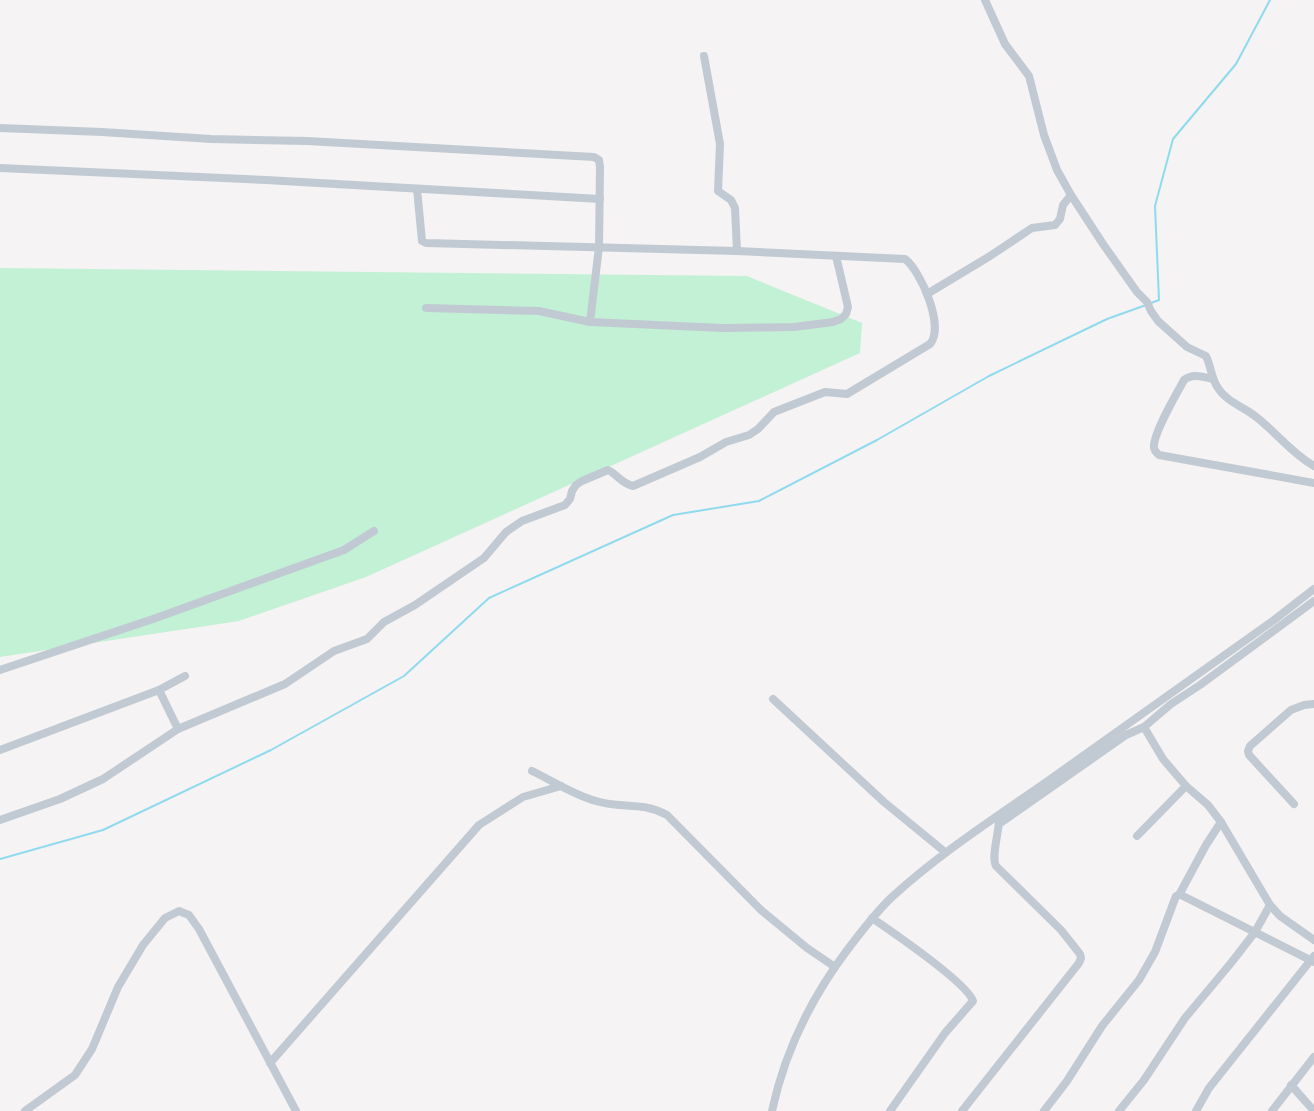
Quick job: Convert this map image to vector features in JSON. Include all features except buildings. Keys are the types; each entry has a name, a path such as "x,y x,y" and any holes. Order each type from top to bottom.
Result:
{"street":[{"path":"984,0 1005,44 1029,76 1044,135 1057,170 1102,244 1167,331 1187,347 1206,356 1213,380 1225,396 1255,416 1298,455 1314,466"},
{"path":"704,56 720,144 718,191 731,200 735,208 737,251"},
{"path":"0,128 211,139 307,141 594,157 599,160 600,167 599,247 590,322"},
{"path":"0,168 266,180 600,199"},
{"path":"0,820 60,799 102,779 178,729 285,684 334,651 367,640 384,622 415,605 484,558 506,532 522,522 565,505 576,485 582,481 608,470 622,482 633,486 700,457 726,442 749,436 774,412 825,392 847,394 934,340 936,332 930,300 911,263 905,259 737,251 426,243 422,241 417,189"},
{"path":"927,294 990,256 1028,230 1055,225 1060,219 1063,205 1071,195"},
{"path":"426,308 538,312 590,322 723,328 794,327 833,322 842,319 846,314 848,307 836,256"},
{"path":"1213,380 1195,375 1184,380 1162,423 1154,447 1155,451 1159,455 1314,484"},
{"path":"0,670 156,618 344,550 374,531"},
{"path":"772,1111 786,1058 812,1002 835,967 872,918 892,897 945,852 999,816 1274,620 1314,589"},
{"path":"999,824 1126,735 1144,727 1171,704 1200,685 1314,601"},
{"path":"0,750 159,690 185,676"},
{"path":"159,690 178,729"},
{"path":"773,699 884,802 945,852"},
{"path":"1294,804 1249,755 1248,751 1250,746 1291,710 1304,705 1314,704"},
{"path":"1144,727 1163,759 1186,786 1208,805 1221,822 1270,905 1280,916 1314,940"},
{"path":"532,771 596,802 642,806 658,810 667,816 760,910 807,948 835,967"},
{"path":"270,1063 479,825 524,798 561,786"},
{"path":"1137,836 1186,786"},
{"path":"962,1111 1081,958 1080,954 1061,930 996,866 994,857 999,816"},
{"path":"1044,1111 1067,1081 1102,1026 1140,980 1155,952 1176,896 1221,822"},
{"path":"1178,895 1190,899 1313,959 1209,1088 1196,1111"},
{"path":"1119,1111 1144,1080 1184,1018 1255,932 1270,905"},
{"path":"25,1111 75,1075 92,1049 118,987 142,945 165,918 179,911 189,915 199,929 296,1111"},
{"path":"872,918 910,944 939,968 969,995 972,1001 945,1033 890,1111"},
{"path":"1272,1111 1314,1058"},
{"path":"1291,1085 1314,1111"}],"green space":[{"path":"0,268 747,276 862,323 860,353 366,577 239,621 0,657"}],"waterway":[{"path":"1151,303 1159,300 1155,206 1173,139 1236,64 1270,0"},
{"path":"0,859 103,830 271,750 404,676 489,598 673,515 759,501 877,440 989,376 1107,319 1146,305"}]}
